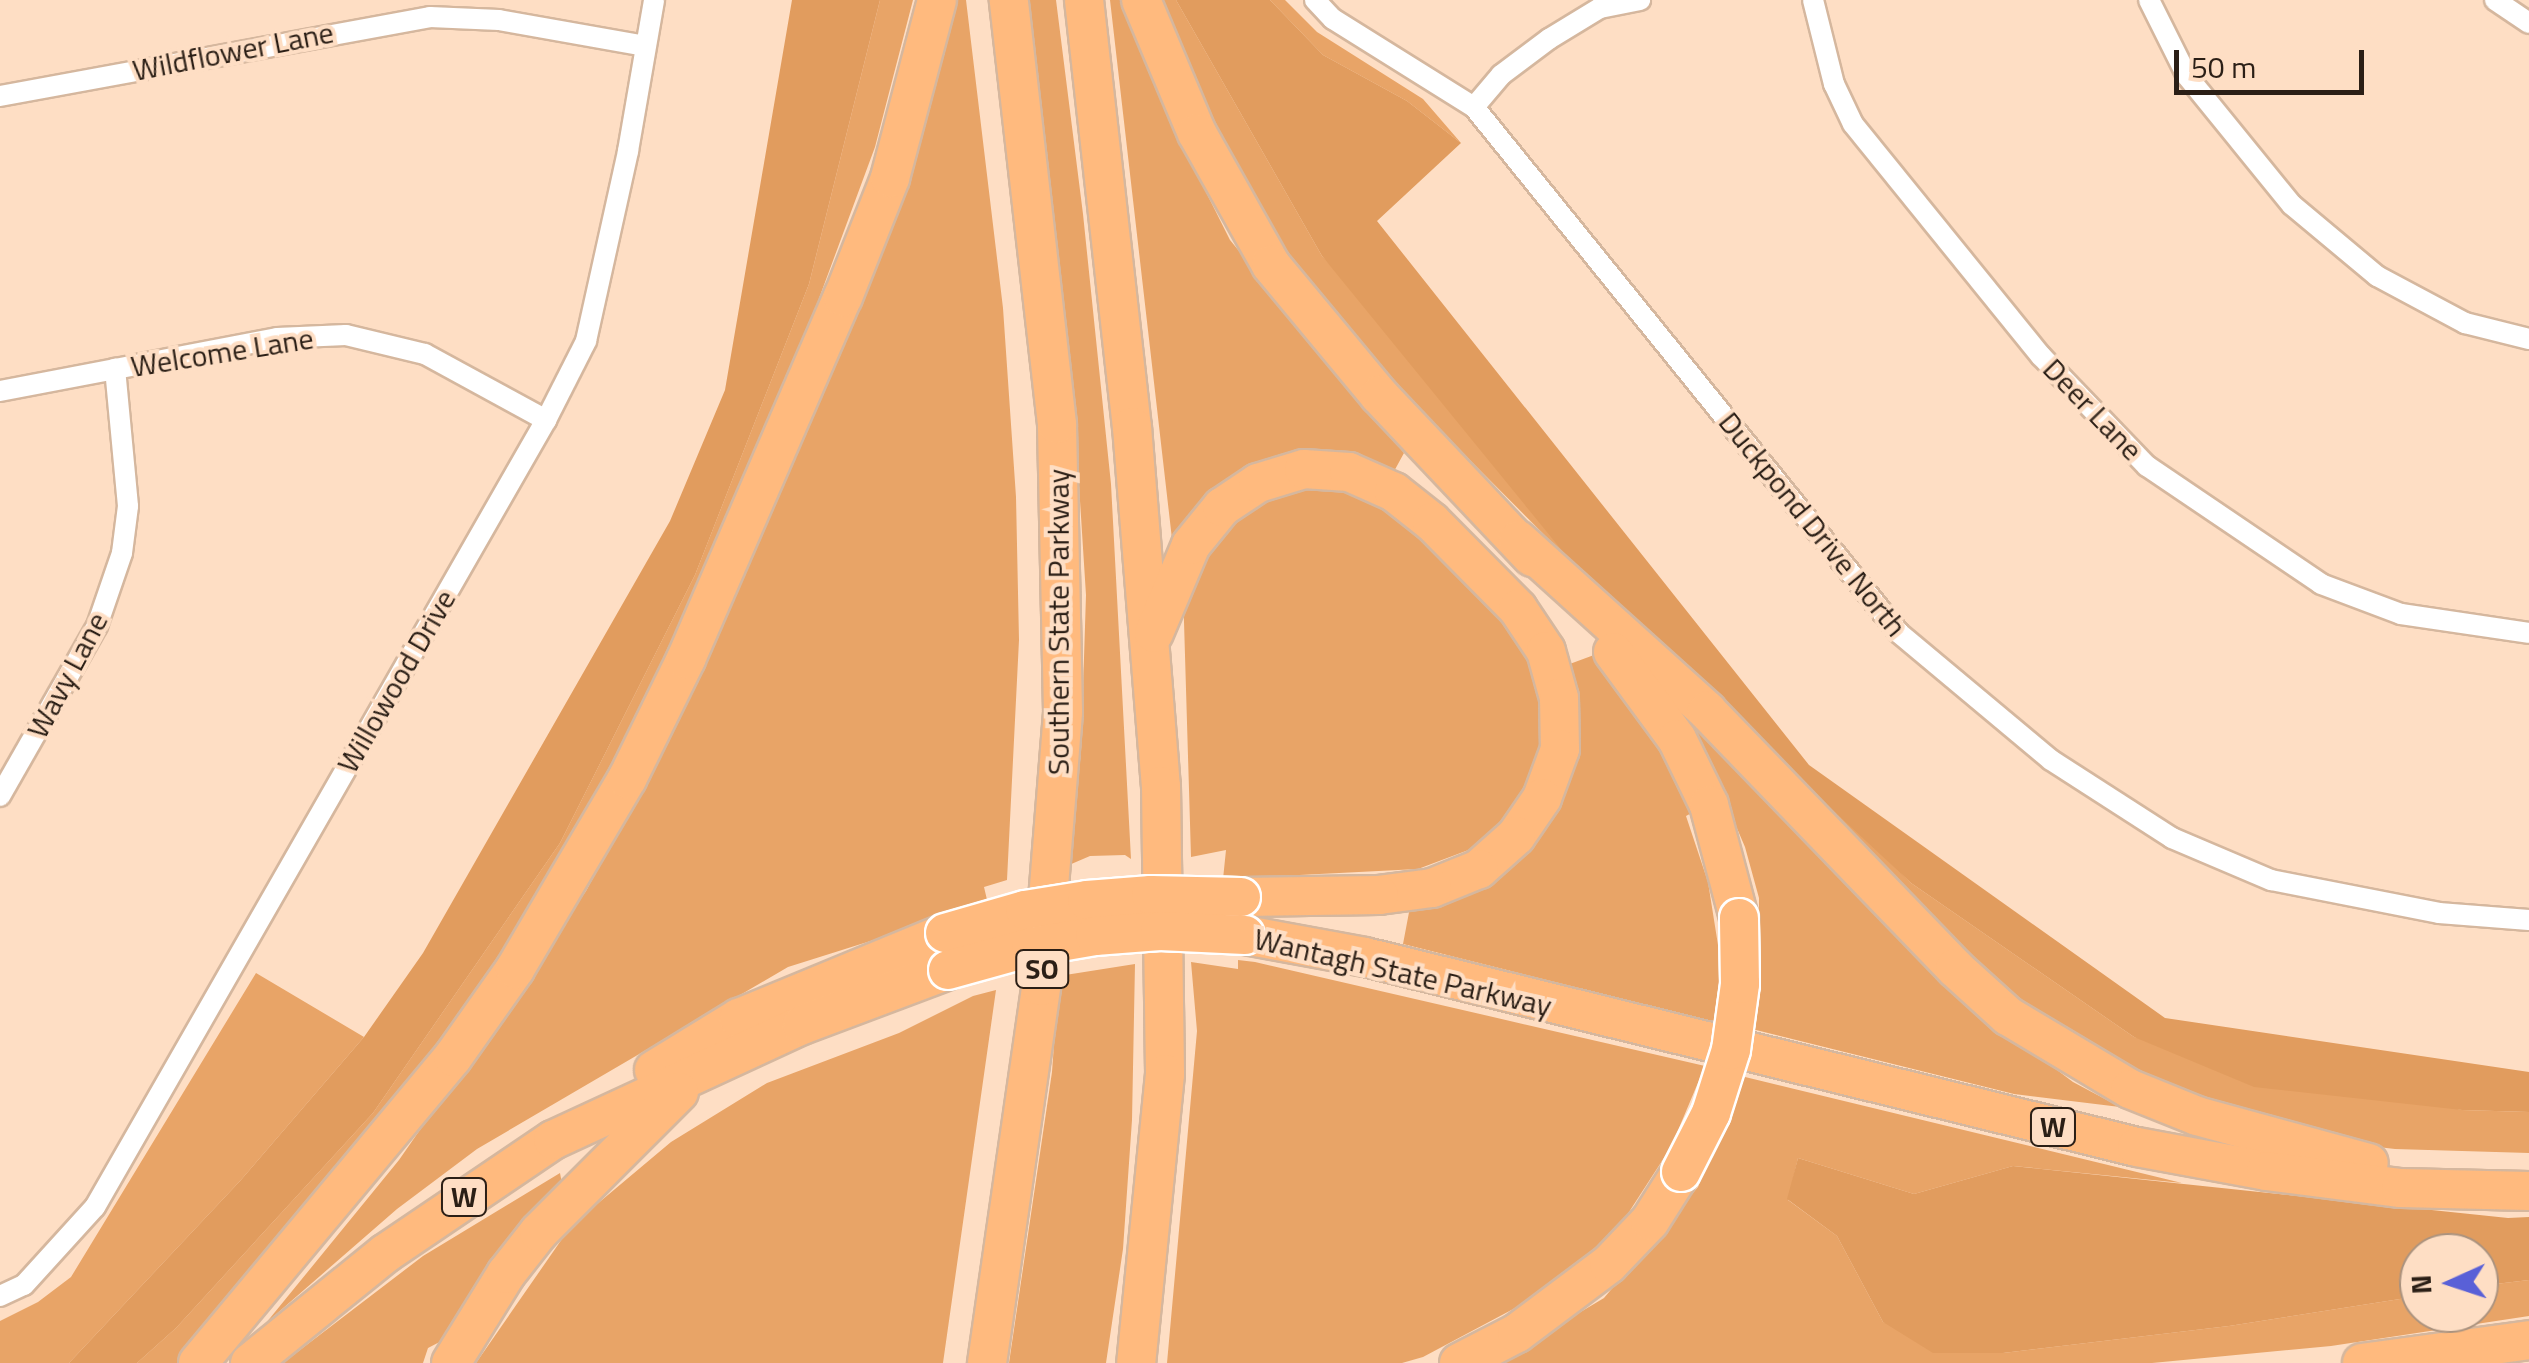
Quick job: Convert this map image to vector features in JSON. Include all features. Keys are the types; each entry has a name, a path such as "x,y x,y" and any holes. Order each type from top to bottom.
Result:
{"highway":[{"path":"198,1363 453,1057 516,969 627,780 693,642 843,297 890,178 937,0"},
{"name":"Southern State Parkway","path":"988,1363 1041,986 1063,712 1056,424 1009,0"},
{"path":"1084,0 1114,245 1162,786 1165,1074 1136,1363"},
{"path":"1141,0 1197,133 1271,265 1367,382 1518,540 1640,685 1677,739 1709,805 1739,918 1740,984 1731,1050 1711,1113 1681,1172 1650,1221 1609,1264 1517,1333 1459,1363"},
{"path":"553,1140 669,1059 739,1018 947,952 1025,910 1151,895 1241,897 1397,893 1432,888 1479,869 1516,836 1542,798 1560,750 1559,698 1546,650 1518,609 1432,522 1394,492 1349,472 1304,469 1258,484 1222,507 1191,544 1151,640"},
{"path":"1518,540 1707,711 1954,968 2008,1016 2067,1054 2147,1096 2266,1138 2400,1169 2529,1191"},
{"name":"Wantagh State Parkway","path":"250,1363 386,1252 553,1140 947,952 1160,931 1244,935 1365,957 2137,1147 2266,1171 2401,1188 2529,1191"},
{"path":"451,1363 506,1274 539,1232 702,1069"},
{"path":"2362,1363 2529,1340"}],"street":[{"name":"Willowood Drive","path":"0,1296 24,1285 95,1207 546,420 586,341 628,151 654,0"},
{"name":"Duckpond Drive North","path":"1315,0 1333,19 1474,107 1899,634 2050,760 2172,838 2270,880 2438,913 2529,920"},
{"path":"1474,107 1501,76 1550,39 1600,8 1640,0"},
{"name":"Deer Lane","path":"1813,0 1834,84 1854,124 2041,356 2147,466 2321,584 2401,614 2529,634"},
{"path":"2149,0 2187,76 2292,205 2377,276 2465,322 2529,340"},
{"path":"2494,0 2529,23"},
{"name":"Wildflower Lane","path":"0,96 430,17 499,20 644,46"},
{"name":"Welcome Lane","path":"0,391 276,338 346,334 425,354 546,420"},
{"name":"Wavy Lane","path":"0,796 97,626 122,553 128,506 115,370"}],"shaded area":[{"path":"792,0 880,0 809,284 695,575 560,843 373,1113 176,1328 137,1363 69,1363 240,1181 364,1037 423,953 670,521 725,390"},
{"path":"880,0 913,0 875,147 780,404 620,756 496,966 379,1133 241,1298 180,1363 137,1363 176,1328 373,1113 560,843 695,575 809,284"},
{"path":"947,0 966,0 1003,308 1016,497 1019,640 1007,880 984,887 988,904 788,967 477,1149 397,1209 266,1323 399,1160 586,891 663,748"},
{"path":"1026,0 1056,0 1083,214 1111,484 1131,859 1125,855 1090,856 1069,865 1081,752 1086,595 1076,438"},
{"path":"1110,0 1120,0 1168,116 1230,240 1404,453 1392,475 1322,454 1256,463 1207,492 1172,539"},
{"path":"1152,0 1176,0 1322,256 1796,771 1911,883 2134,1037 2462,1110 2529,1112 2529,1153 2395,1149 2310,1139 2185,1105 2014,1006 1394,384 1283,253 1204,122"},
{"path":"1176,0 1270,0 1323,55 1407,101 1461,143 1377,221 1809,765 2165,1018 2529,1072 2529,1112 2462,1110 2254,1087 2134,1037 1911,883 1586,580 1322,256"},
{"path":"1270,0 1285,0 1317,32 1423,99 1461,143 1407,101 1323,55"},
{"path":"1306,483 1360,491 1389,502 1523,636 1548,720 1536,787 1495,840 1418,869 1223,879 1226,850 1191,857 1183,588 1219,529 1249,504"},
{"path":"1594,655 1655,730 1697,810 1686,816 1708,882 1721,964 1716,1022 1403,944 1410,907 1480,887 1523,858 1561,800 1567,665"},
{"path":"1694,728 1984,1015 2073,1082 2120,1107 2014,1094 1752,1029 1759,964 1759,898 1745,847"},
{"path":"1238,960 1705,1066 1671,1147 1618,1229 1553,1288 1423,1357 1402,1363 1167,1363 1197,1031 1191,962 1238,969"},
{"path":"1135,964 1132,1120 1123,1249 1106,1363 1009,1363 1052,1072 1059,976"},
{"path":"256,973 364,1037 240,1181 69,1363 0,1363 0,1321 38,1302 71,1277"},
{"path":"996,990 943,1363 476,1363 571,1226 671,1142 767,1083 899,1033 973,996"},
{"path":"1741,1076 2182,1183 2013,1166 1914,1194 1798,1158 1788,1200 1837,1236 1883,1322 2003,1353 2229,1326 2399,1299 2399,1333 2417,1333 2331,1346 2152,1363 1495,1363 1604,1298 1698,1187"},
{"path":"1798,1158 1914,1194 2013,1166 2508,1218 2529,1217 2529,1280 2499,1284 2499,1233 2399,1233 2399,1299 2229,1326 2003,1353 1933,1353 1883,1322 1837,1236 1787,1199"},
{"path":"560,1173 563,1189 453,1335 428,1348 423,1363 283,1363 423,1256"},
{"path":"2529,1280 2529,1316 2499,1321 2499,1284"}]}
